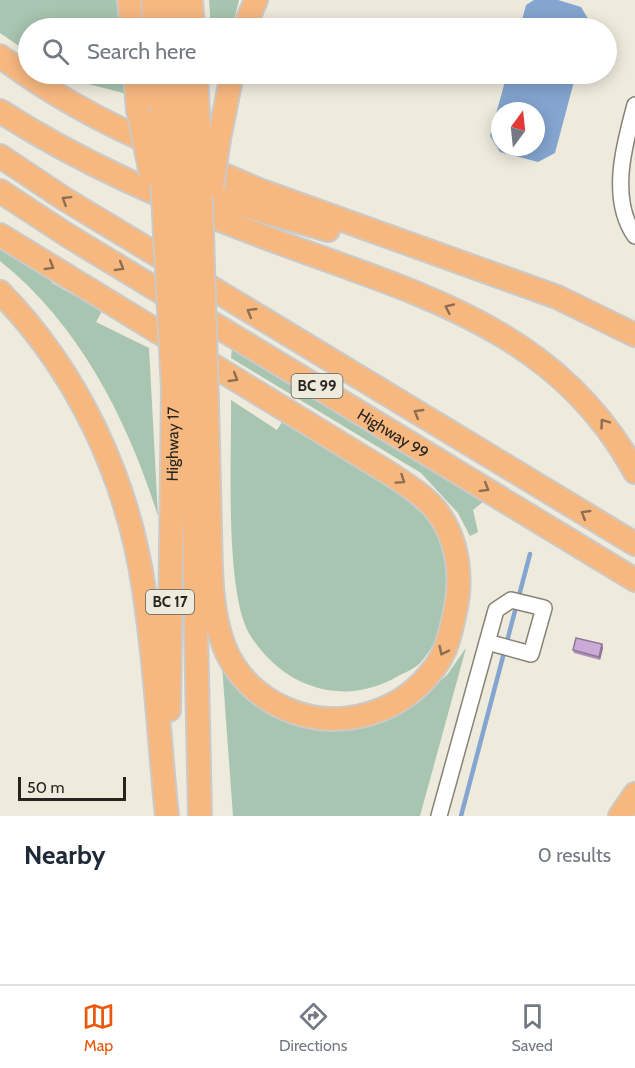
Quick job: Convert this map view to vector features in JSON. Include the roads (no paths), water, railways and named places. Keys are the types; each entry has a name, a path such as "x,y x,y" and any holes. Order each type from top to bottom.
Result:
{"highway":[{"path":"129,0 131,18"},
{"path":"153,0 154,18"},
{"path":"174,0 175,18"},
{"path":"191,0 192,18"},
{"path":"248,18 256,0"},
{"path":"0,56 18,68"},
{"path":"42,84 122,131 259,190 557,297 635,335"},
{"path":"0,235 393,475 415,490 436,510 453,542 460,573 458,603 449,639 436,666 417,688 391,705 362,717 331,720 297,714 265,700 242,677 225,648 214,614 191,395 204,235 179,125 144,84"},
{"name":"Highway 17","path":"161,84 179,125 166,252 191,395 169,667 169,816"},
{"name":"Highway 17","path":"177,84 191,395 200,816"},
{"path":"179,125 193,84"},
{"path":"179,125 222,84"},
{"path":"0,111 61,148 142,187 259,235 442,304 490,327 536,355 573,386 602,420 635,472"},
{"path":"0,118 26,128"},
{"path":"61,148 92,152 156,179 557,297"},
{"name":"Highway 99","path":"0,156 63,198 635,544"},
{"name":"Highway 99","path":"0,191 67,235 635,580"},
{"path":"0,292 50,350 80,399 110,460 130,521 144,589 169,816"},
{"path":"620,816 635,794"}],"street":[{"path":"635,105 622,175 622,202 629,227 635,236"},
{"path":"439,816 493,644 496,610 511,600 544,608 531,654 493,644"}],"water":[{"path":"534,0 558,0 581,7 588,18 523,18 526,5"},
{"path":"504,84 573,84 555,153 538,162 515,156 545,156 545,102 499,102"}],"waterway":[{"path":"461,816 530,554"}]}
